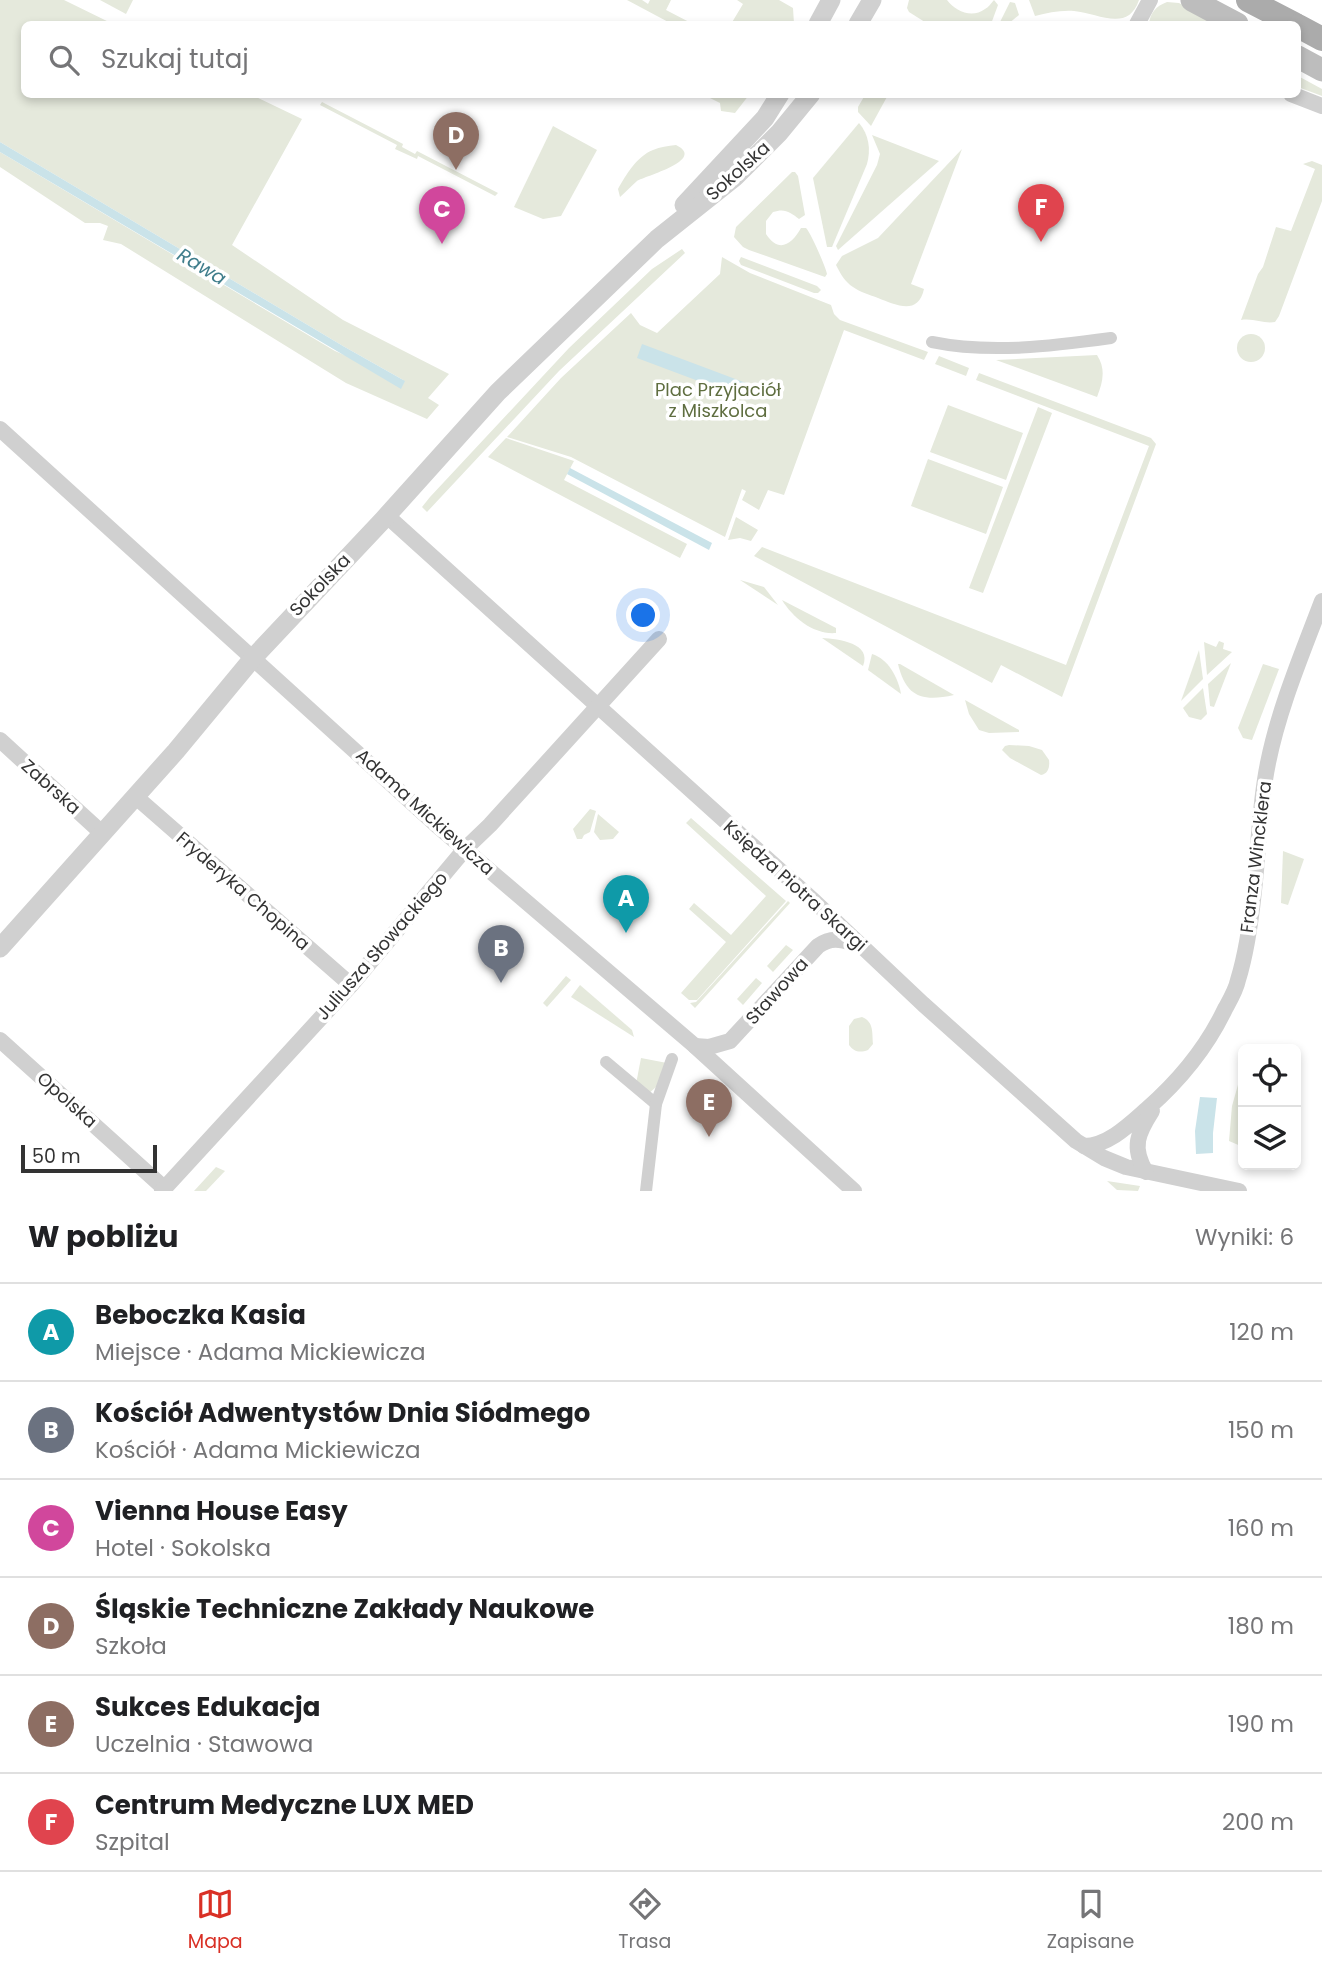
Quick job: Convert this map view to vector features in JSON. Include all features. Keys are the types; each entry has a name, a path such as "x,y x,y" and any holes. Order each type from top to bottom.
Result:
{"main road":[{"path":"1192,0 1231,21"},
{"path":"1248,0 1288,21"},
{"path":"1301,28 1322,39"},
{"path":"1301,59 1322,70"}],"street":[{"path":"820,21 831,0"},
{"path":"860,21 872,0"},
{"path":"1140,21 1150,0"},
{"name":"Sokolska","path":"657,239 765,118 778,98"},
{"name":"Sokolska","path":"0,948 136,797 253,658 498,392 657,239 735,177 779,133 808,98"},
{"path":"1301,98 1322,106"},
{"path":"932,342 960,346 1006,347 1066,344 1111,338"},
{"name":"Adama Mickiewicza","path":"0,429 465,849 695,1046 854,1191"},
{"name":"Księdza Piotra Skargi","path":"386,515 1076,1141 1104,1158 1126,1167 1239,1191"},
{"name":"Franza Wincklera","path":"1084,1146 1095,1146 1107,1140 1161,1097 1196,1059 1238,983 1251,921 1260,806 1268,761 1288,695 1322,601"},
{"name":"Juliusza Słowackiego","path":"163,1189 351,985 465,849 659,639"},
{"name":"Zabrska","path":"0,740 103,834"},
{"name":"Fryderyka Chopina","path":"136,797 351,985"},
{"name":"Stawowa","path":"695,1046 709,1047 730,1041 826,940 859,945"},
{"name":"Opolska","path":"0,1040 163,1189"},
{"path":"646,1191 656,1104 672,1059"},
{"path":"606,1062 656,1104"},
{"name":"Franza Wincklera","path":"1146,1172 1137,1140 1161,1097"}],"green space":[{"path":"0,0 64,0 107,21 21,21 21,98 258,98 302,119 232,245 343,320 449,374 428,398 439,405 427,419 346,383 121,244 103,240 108,226 85,223 0,167 0,152 335,351 405,381 0,142"},
{"path":"100,0 133,0 126,14"},
{"path":"627,0 642,0 648,4 650,0 671,0 666,10 687,21 666,21"},
{"path":"737,0 779,0 793,8 794,21 733,21 743,4"},
{"path":"909,0 947,0 959,10 969,13 980,12 994,0 998,5 992,21 923,21 907,8"},
{"path":"1029,0 1139,0 1128,16 1111,19 1069,11 1035,16"},
{"path":"1010,2 1015,3 1019,15 1012,21 1000,21"},
{"path":"1167,2 1179,3 1212,21 1150,21 1154,10"},
{"path":"1301,78 1322,89 1322,96 1301,88"},
{"path":"710,98 747,98 735,113 721,111 720,103"},
{"path":"863,98 886,98 871,126 858,112"},
{"path":"322,102 403,144 402,147 415,154 417,151 498,193 495,196 418,156 417,159 395,149 397,145 320,105"},
{"path":"859,123 868,142 867,164 832,247 827,247 813,178"},
{"path":"553,126 597,150 561,216 543,219 514,207"},
{"path":"872,135 939,161 838,250 836,246 877,165 880,154"},
{"path":"676,145 684,151 679,162 637,181 620,197 618,189 632,166 647,153"},
{"path":"962,149 911,284 924,289 917,303 912,306 899,305 850,285 836,265 842,256 878,238"},
{"path":"1312,161 1322,165 1322,201 1279,316 1275,322 1241,320 1276,227 1291,231 1315,169 1303,164"},
{"path":"792,172 798,176 805,215 799,219 787,211 773,212 766,221 766,234 780,245 794,238 801,228 806,228 824,265 827,274 825,277 749,250 734,237 736,227"},
{"path":"682,249 685,253 559,371 427,512 422,507 430,497 569,348 652,269"},
{"name":"Plac Przyjaciół z Miszkolca","path":"722,257 750,273 831,305 840,320 928,352 924,360 844,330 784,495 768,490 759,510 742,500 746,491 742,489 725,537 571,457 507,437 561,378 631,313 640,325 657,333 720,274"},
{"path":"741,257 817,286 821,290 814,293 741,265"},
{"path":"1251,334 1261,338 1265,348 1261,358 1251,362 1241,358 1237,348 1241,338"},
{"path":"1097,355 1103,376 1097,397 996,360"},
{"path":"939,356 969,368 966,376 935,364"},
{"path":"979,373 1151,438 1156,444 1062,697 1001,665 992,683 754,556 762,547 1066,665 1149,446 976,380"},
{"path":"948,405 1023,433 1006,480 930,452"},
{"path":"1038,407 1052,413 983,593 969,588"},
{"path":"506,438 574,461 564,480 687,544 680,558 488,457"},
{"path":"928,459 1003,487 986,534 911,506"},
{"path":"736,517 758,530 751,541 740,538 728,540"},
{"path":"740,580 764,587 778,605"},
{"path":"782,600 836,628 836,633 820,631 805,624"},
{"path":"822,638 845,641 858,647 865,658 863,666"},
{"path":"1219,641 1224,643 1223,649 1232,652 1207,675 1204,642 1216,647"},
{"path":"1199,650 1203,679 1181,701"},
{"path":"872,654 883,660 891,670 901,694 868,670"},
{"path":"1231,663 1214,707 1210,706 1208,684"},
{"path":"898,664 954,695 933,698 917,694 906,684"},
{"path":"1263,664 1279,669 1252,740 1243,738 1238,728"},
{"path":"1203,688 1207,714 1201,720 1189,717 1183,708"},
{"path":"965,700 1019,732 989,733 979,730 969,714"},
{"path":"1009,745 1042,750 1049,760 1047,772 1041,775 1010,758 1002,750"},
{"path":"590,809 596,811 590,832 582,839 577,839 573,829"},
{"path":"598,814 619,832 613,839 600,840 594,832"},
{"path":"691,818 786,901 697,1000 689,1000 681,993 726,942 689,909 694,903 731,935 766,896 686,823"},
{"path":"1283,851 1304,859 1288,905 1281,903"},
{"path":"788,901 790,903 695,1008 690,1003 696,1002"},
{"path":"786,945 793,950 773,972 767,966"},
{"path":"566,976 571,980 547,1007 543,1003"},
{"path":"756,978 762,983 743,1005 737,999"},
{"path":"580,985 632,1030 634,1037 571,997"},
{"path":"862,1017 870,1025 873,1044 868,1050 860,1052 849,1045 849,1026 854,1019"},
{"path":"641,1058 667,1063 663,1081 648,1094 636,1084"},
{"path":"1238,1085 1238,1145 1229,1141 1232,1106"},
{"path":"216,1167 225,1171 206,1191 194,1191"},
{"path":"1107,1181 1140,1186 1138,1191 1117,1190"}],"water":[{"name":"Rawa","path":"0,142 405,381 401,389 0,152"},
{"path":"642,344 754,386 749,400 637,358"},
{"path":"570,468 712,543 709,550 567,474"},
{"path":"1200,1097 1217,1098 1213,1153 1196,1154 1195,1131"}],"place":[{"name":"Śląskie Techniczne Zakłady Naukowe","path":"456,170"},
{"name":"Centrum Medyczne LUX MED","path":"1041,242"},
{"name":"Vienna House Easy","path":"442,244"},
{"name":"Beboczka Kasia","path":"626,933"},
{"name":"Kościół Adwentystów Dnia Siódmego","path":"501,983"},
{"name":"Sukces Edukacja","path":"709,1137"}]}
